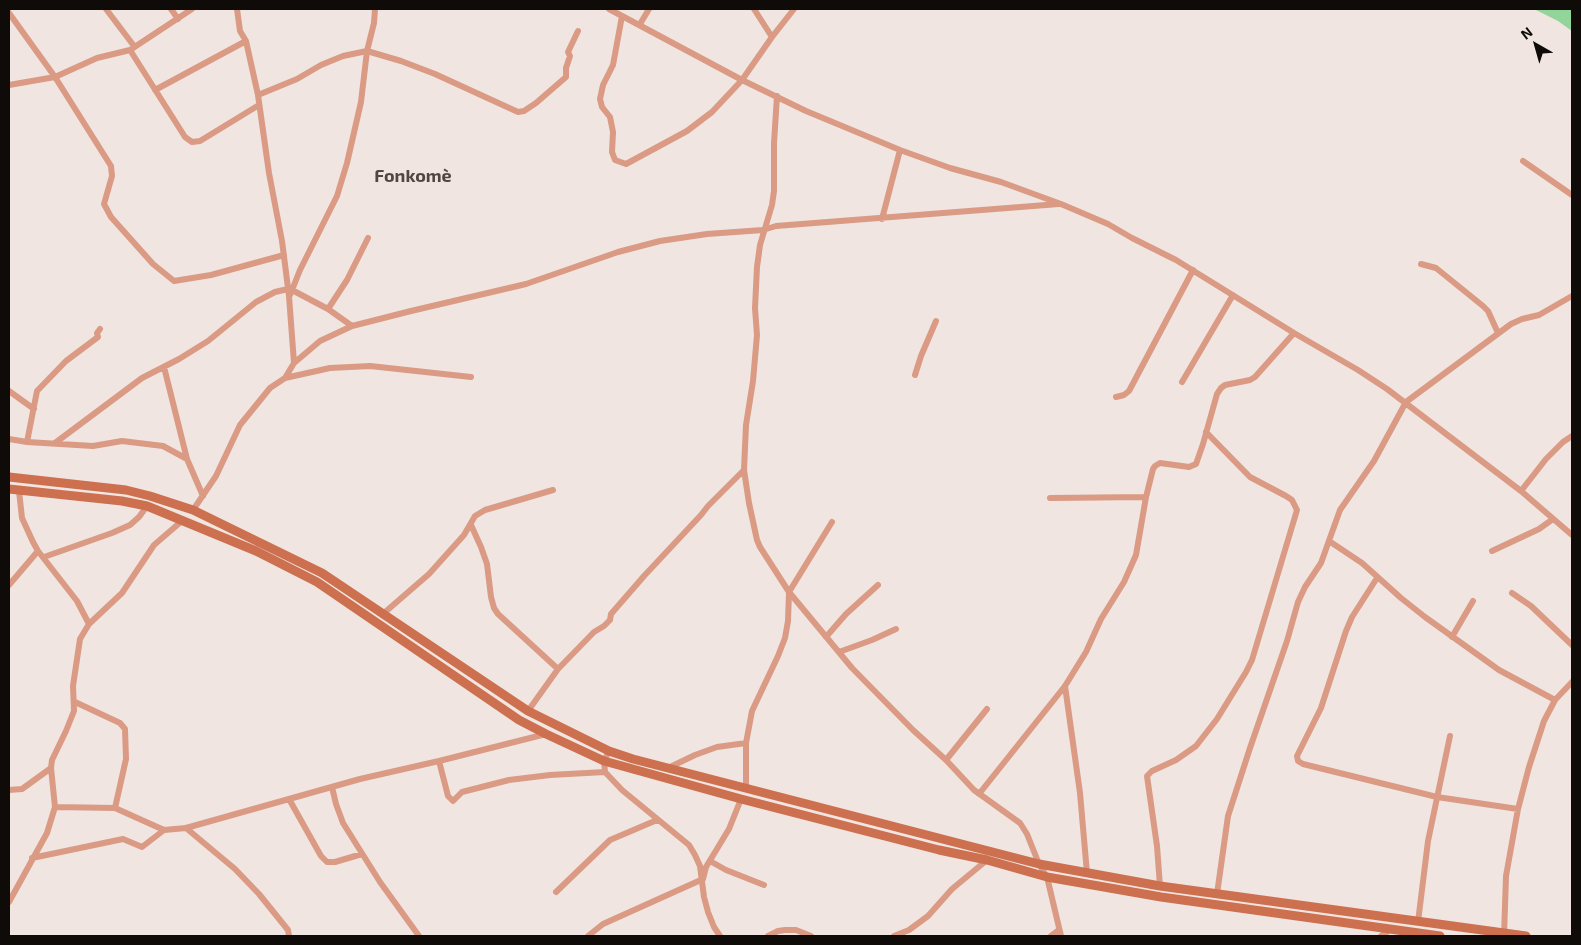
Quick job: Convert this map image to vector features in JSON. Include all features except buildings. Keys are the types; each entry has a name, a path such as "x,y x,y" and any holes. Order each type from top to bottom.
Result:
{"street":[{"path":"106,9 132,48 155,90 185,137 192,142 200,141 260,105"},
{"path":"171,9 178,19"},
{"path":"9,85 55,77 97,58 132,48 192,9"},
{"path":"238,9 240,30 246,41 260,105 290,292 294,363"},
{"path":"290,292 337,196 348,163 361,102 367,52 376,9"},
{"path":"610,9 742,80 806,111 900,150 950,168 1001,182 1061,204 1108,224 1176,260 1358,370 1406,402 1521,491 1572,534"},
{"path":"640,24 649,9"},
{"path":"754,9 772,36"},
{"path":"622,16 613,65 603,85 600,99 602,107 610,117 613,132 612,152 615,160 626,164 687,131 712,112 742,80 772,36 794,9"},
{"path":"9,13 55,77 111,166 112,176 104,204 111,217 153,264 174,281 204,276 284,255"},
{"path":"258,95 297,79 343,56 367,52 401,61 435,74 518,112 524,111 566,77 566,68 570,56 568,52 578,31"},
{"path":"155,90 246,41"},
{"path":"777,96 774,143 774,191 772,205 763,230 757,267 755,308 757,335 753,381 746,425 744,470 757,540 790,592 852,668 974,790 1020,823 1047,877 1060,933 1052,936"},
{"path":"882,219 900,150"},
{"path":"1523,161 1572,196"},
{"path":"285,378 294,363 320,341 352,326 411,310 526,284 618,252 660,242 707,234 763,230 776,226 1061,204"},
{"path":"328,309 348,280 368,238"},
{"path":"1421,264 1436,268 1484,306 1498,333"},
{"path":"1116,397 1124,395 1129,391 1193,270"},
{"path":"56,443 142,378 180,359 208,341 264,296 290,292 328,309 352,326"},
{"path":"1182,382 1233,295"},
{"path":"1217,894 1228,816 1244,765 1287,641 1298,602 1305,587 1321,563 1340,510 1374,461 1406,402 1510,324 1539,315 1572,296"},
{"path":"915,374 936,321"},
{"path":"27,442 37,391 66,361 98,337 97,333 100,329"},
{"path":"979,794 1065,686 1086,652 1101,619 1129,572 1136,555 1146,497 1155,466 1160,464 1193,466 1196,464 1217,394 1221,388 1225,385 1250,380 1255,377 1294,333"},
{"path":"193,510 216,476 240,425 270,388 285,378 330,368 370,366 471,376"},
{"path":"164,367 187,459 203,496"},
{"path":"9,391 34,409"},
{"path":"1160,886 1157,846 1147,776 1152,771 1176,760 1196,746 1217,719 1246,672 1252,660 1297,510 1295,505 1286,496 1250,478 1206,432"},
{"path":"1521,491 1546,459 1572,436"},
{"path":"9,439 92,446 122,441 163,446 187,459"},
{"path":"528,710 558,669 594,632 610,620 611,614 644,576 744,470"},
{"path":"9,477 126,490 193,510 322,573 528,710 609,751 1040,864 1160,886 1504,935 1526,936"},
{"path":"9,489 122,501 147,506 256,551 317,582 520,720 604,761 741,799 939,850 987,860 1047,877 1152,896 1440,936"},
{"path":"19,490 22,518 38,551 77,601 89,624"},
{"path":"384,613 429,574 470,525 475,516 485,510 553,490"},
{"path":"1050,498 1146,497"},
{"path":"44,557 112,533 134,521 147,506"},
{"path":"1492,551 1539,529 1553,519"},
{"path":"9,902 47,833 55,807 51,768 52,760 74,711 73,686 80,640 89,624 122,593 154,545 183,520"},
{"path":"746,788 746,743 752,711 778,656 784,638 788,621 790,592 832,522"},
{"path":"470,525 487,564 494,608 498,614 558,669"},
{"path":"1329,541 1362,563 1400,598 1499,670 1556,700"},
{"path":"9,585 38,551"},
{"path":"1377,578 1352,617 1321,708 1297,756 1297,760 1303,764 1437,797 1518,809"},
{"path":"826,637 846,614 878,585"},
{"path":"1512,593 1531,606 1572,645"},
{"path":"1452,637 1473,601"},
{"path":"839,652 896,629"},
{"path":"1504,935 1506,876 1518,809 1529,767 1544,721 1556,700 1572,682"},
{"path":"1065,686 1080,793 1087,873"},
{"path":"74,702 120,723 125,729 126,759 115,808"},
{"path":"946,760 987,709"},
{"path":"55,807 115,808 164,830 186,828 332,787 546,734"},
{"path":"1418,922 1428,841 1450,736"},
{"path":"668,768 717,747 746,743"},
{"path":"609,751 604,761 605,772 622,790 688,845 698,861 708,912 720,936"},
{"path":"439,762 448,796 453,801 462,792 509,780 550,775 605,772"},
{"path":"9,790 22,789 51,768"},
{"path":"332,787 336,804 344,823 362,854 418,936"},
{"path":"289,799 321,856 327,862 335,862 362,854"},
{"path":"588,936 603,924 703,879 710,861 729,829 741,799"},
{"path":"556,892 610,840 657,820"},
{"path":"186,828 241,875 288,930 289,936"},
{"path":"32,858 123,840 142,846 164,830"},
{"path":"894,936 909,930 928,916 952,889 987,860"},
{"path":"710,861 726,870 764,884"},
{"path":"1381,936 1391,929"},
{"path":"768,936 785,930 796,930 811,936"}],"green space":[{"path":"1534,9 1572,9 1572,31 1558,21"}],"district":[{"name":"Fonkomè","path":"413,176"}]}
